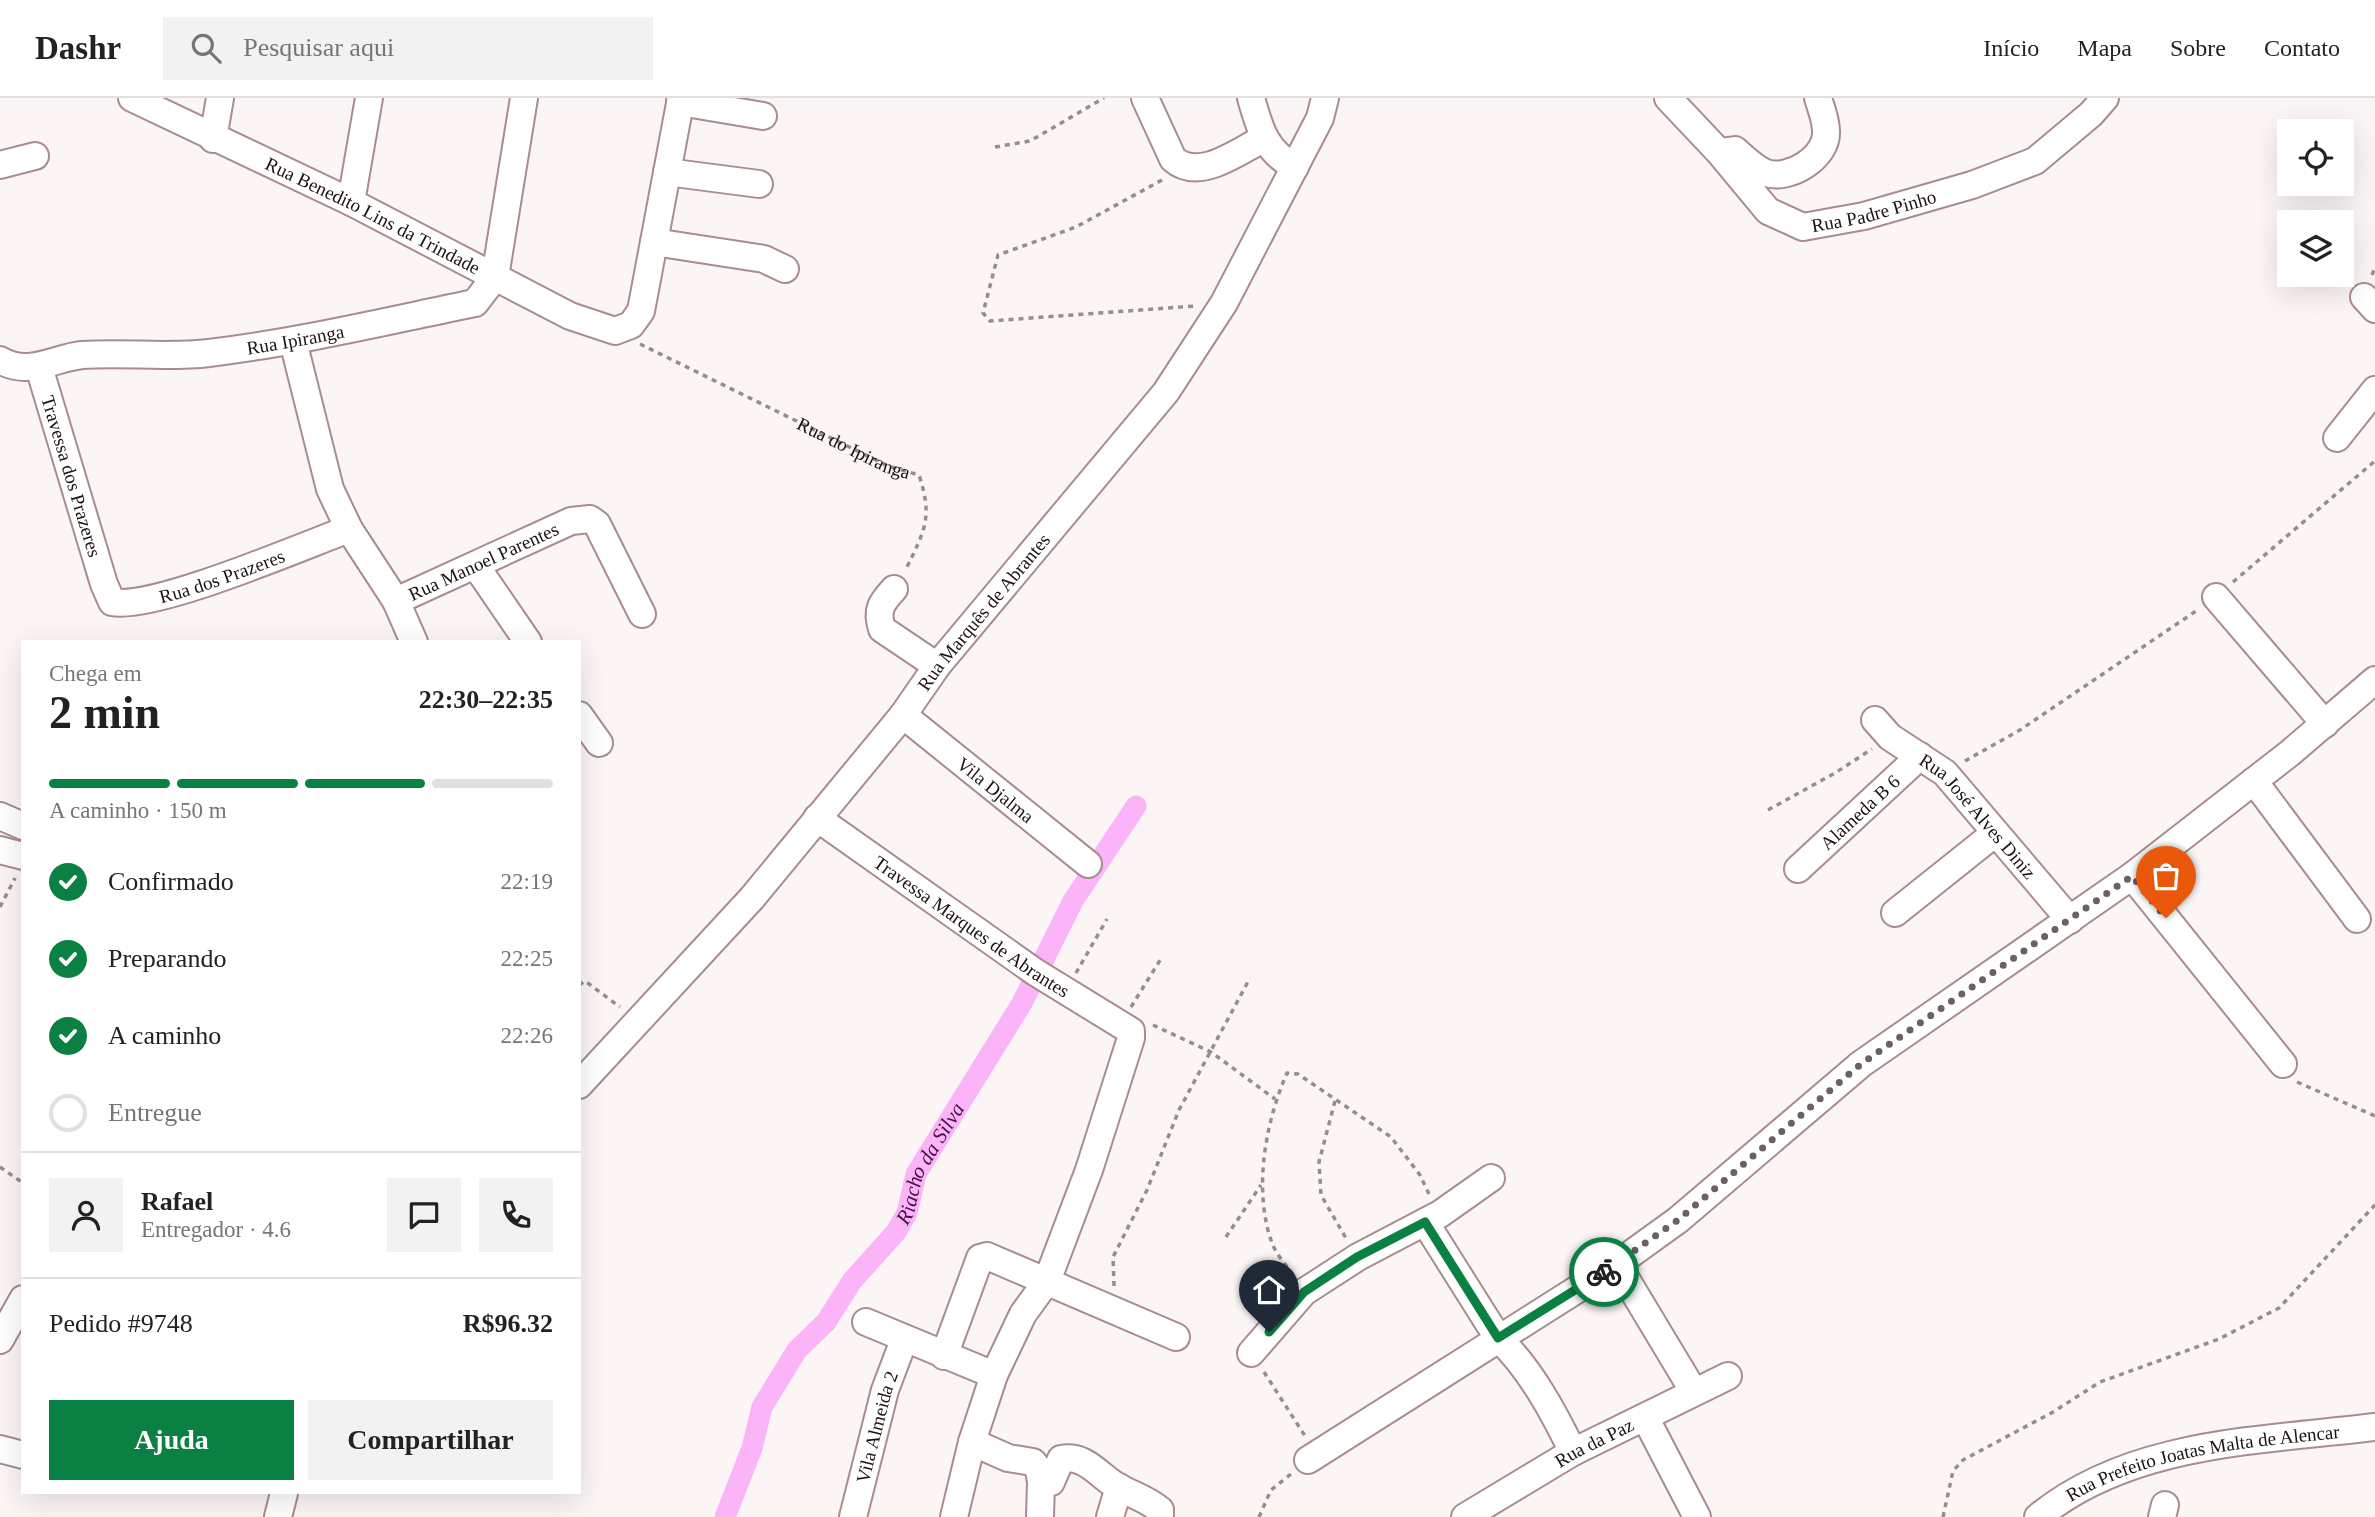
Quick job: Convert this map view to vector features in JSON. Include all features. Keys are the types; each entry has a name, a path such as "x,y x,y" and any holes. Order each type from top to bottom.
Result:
{"street":[{"name":"Rua Benedito Lins da Trindade","path":"132,98 213,139 351,202 570,316 615,331"},
{"path":"213,139 220,98"},
{"path":"351,202 369,98"},
{"path":"495,277 524,98"},
{"path":"1145,98 1172,159 1181,167 1193,170 1219,161 1263,139"},
{"path":"1251,98 1263,139 1277,158 1295,167"},
{"name":"Rua Marquês de Abrantes","path":"581,1082 752,898 902,715 937,666 1166,392 1224,303 1320,118 1325,98"},
{"name":"Rua Padre Pinho","path":"1668,98 1719,152 1768,211 1803,227 1864,216 1972,185 2035,161 2091,114 2105,98"},
{"path":"1719,152 1735,150 1762,172 1779,177 1805,166 1823,145 1827,132 1818,98"},
{"path":"615,331 631,325 641,311 681,100 763,116"},
{"path":"0,164 35,156"},
{"path":"667,172 759,184"},
{"path":"654,242 764,260 785,269"},
{"name":"Rua Ipiranga","path":"2,362 79,355 206,353 293,341 475,303 495,277"},
{"path":"293,341 330,489 349,529 396,601 414,640"},
{"name":"Rua Ipiranga","path":"2,362 39,367 79,355"},
{"name":"Travessa dos Prazeres","path":"39,367 104,584"},
{"path":"2337,438 2375,390"},
{"name":"Rua Manoel Parentes","path":"396,601 571,521 590,519 597,524 642,614"},
{"name":"Rua dos Prazeres","path":"104,584 112,602 124,605 170,594 349,529"},
{"path":"475,566 527,640"},
{"path":"894,589 882,602 877,614 882,629 937,666"},
{"path":"2216,597 2325,724"},
{"path":"1308,1460 1617,1264 1678,1220 1861,1064 2132,876 2325,724 2375,680"},
{"name":"Vila Djalma","path":"902,715 1088,864"},
{"path":"581,718 599,743"},
{"name":"Rua José Alves Diniz","path":"1883,729 1945,773 1994,834 2070,920"},
{"name":"Alameda B 6","path":"1798,869 1920,756"},
{"path":"2254,781 2357,919"},
{"path":"0,816 21,825"},
{"name":"Travessa Marques de Abrantes","path":"817,818 1053,983 1126,1027"},
{"path":"1895,913 1994,834"},
{"path":"0,850 20,865"},
{"path":"2132,876 2283,1064"},
{"path":"954,1517 972,1442 994,1375 1023,1314 1047,1281 1089,1170 1131,1038 1126,1027"},
{"path":"1251,1353 1304,1292 1357,1257 1432,1218 1491,1178"},
{"path":"1432,1218 1498,1338 1525,1371 1560,1424 1573,1452"},
{"path":"944,1356 980,1258 987,1256 1177,1337"},
{"path":"1617,1264 1694,1392"},
{"path":"0,1340 21,1303"},
{"path":"866,1322 994,1375"},
{"name":"Vila Almeida 2","path":"852,1517 885,1390 904,1340"},
{"name":"Rua da Paz","path":"1465,1517 1573,1452 1728,1376"},
{"path":"1645,1417 1698,1517"},
{"name":"Rua Prefeito Joatas Malta de Alencar","path":"2038,1517 2078,1490 2141,1462 2219,1446 2375,1427"},
{"path":"972,1442 1008,1458 1033,1462 1040,1470 1040,1517"},
{"path":"0,1449 21,1454"},
{"path":"1041,1482 1051,1482 1061,1459 1070,1457 1089,1464 1119,1488 1147,1499 1160,1510 1160,1517"},
{"path":"1110,1517 1119,1488"},
{"path":"278,1517 284,1494"}],"path":[{"path":"995,147 1030,141 1104,98"},
{"path":"1173,309 990,321 983,313 998,255 1076,227 1147,191 1181,167"},
{"name":"Rua do Ipiranga","path":"615,331 888,466 919,475 929,504 920,540 894,589"},
{"path":"1945,773 2020,730 2216,597 2375,461"},
{"path":"1768,810 1835,773 1883,729"},
{"path":"0,907 20,865"},
{"path":"1053,983 1107,919"},
{"path":"1126,1027 1162,957"},
{"path":"1105,1308 1115,1283 1112,1257 1147,1190 1179,1110 1250,978"},
{"path":"581,984 585,981 638,1020"},
{"path":"1126,1027 1157,1024 1212,1052 1275,1099"},
{"path":"2283,1064 2297,1082 2375,1116"},
{"path":"1304,1292 1272,1244 1261,1185 1275,1099 1287,1073 1298,1074 1391,1137 1420,1175 1432,1218"},
{"path":"1335,1101 1319,1162 1321,1195 1357,1257"},
{"path":"0,1167 21,1182"},
{"path":"1226,1237 1261,1185"},
{"path":"1942,1517 1953,1471 1963,1460 2053,1412 2099,1382 2219,1339 2279,1308 2375,1205"},
{"path":"1251,1353 1295,1417 1308,1442 1308,1460 1271,1490 1259,1517"}],"waterway":[{"name":"Riacho da Silva","path":"725,1517 752,1448 762,1407 797,1350 826,1322 852,1281 896,1232 907,1213 916,1174 1022,1003 1073,901 1136,806"}],"way so far":[{"path":"1604,1272 1678,1220 1861,1064 2132,876 2166,918"}],"route":[{"path":"1269,1332 1304,1292 1357,1257 1425,1222 1498,1338 1604,1272"}]}
